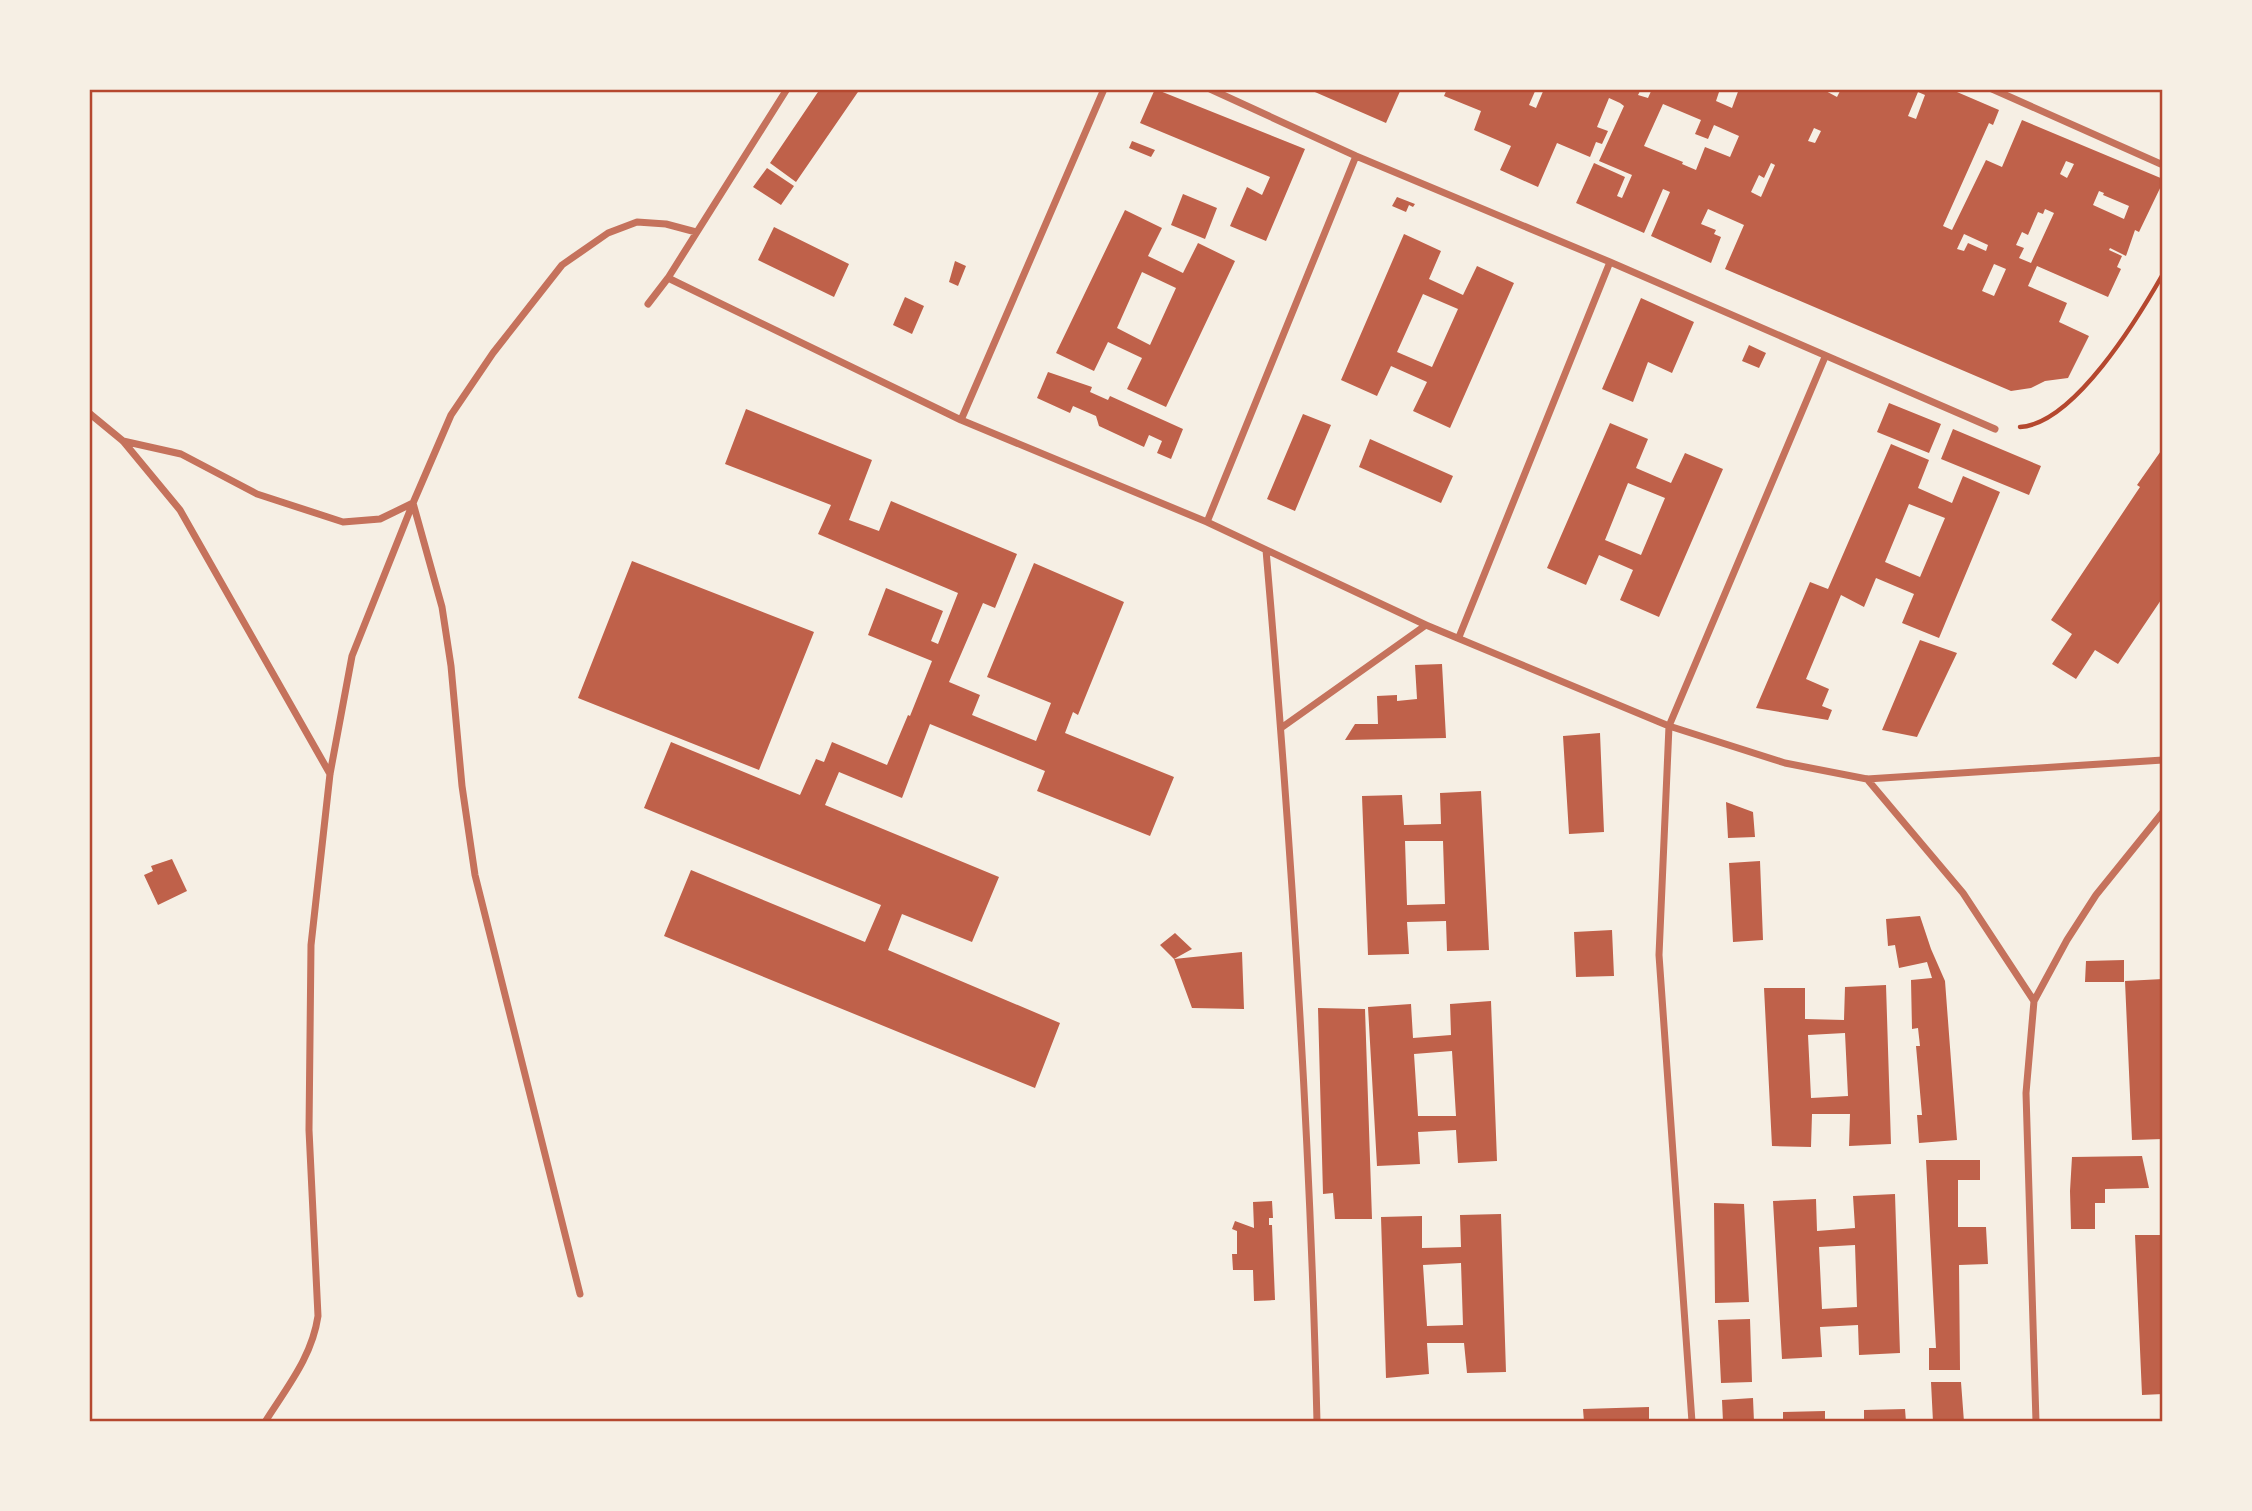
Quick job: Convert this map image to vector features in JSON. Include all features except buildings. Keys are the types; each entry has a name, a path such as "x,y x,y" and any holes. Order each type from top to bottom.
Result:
{"street":[{"path":"648,304 668,278 787,89"},
{"path":"961,420 1104,89"},
{"path":"1210,89 1356,156 1610,262 1995,429"},
{"path":"1992,89 2163,165"},
{"path":"1207,522 1356,156"},
{"path":"265,1422 309,1352 315,1337 318,1315 309,1130 311,945 330,774 352,656 451,415 493,353 562,265 608,233 637,222 666,223 696,232"},
{"path":"1459,637 1610,262"},
{"path":"668,278 961,420 1207,522 1426,625 1669,726 1785,763 1867,779 2163,760"},
{"path":"1692,1422 1659,955 1669,726 1825,356"},
{"path":"89,413 123,441 180,510 330,774"},
{"path":"123,441 181,454 257,494 343,522 380,519 413,503"},
{"path":"413,503 442,607 475,875 580,1294"},
{"path":"1266,550 1281,729 1313,1258 1317,1422"},
{"path":"1281,729 1426,625"},
{"path":"1867,779 1963,894 2035,1002"},
{"path":"2036,1422 2026,1093 2035,1002 2067,940 2096,895 2163,811"}],"path":[{"path":"1995,429 2028,427 2056,414 2083,390 2142,310 2163,274"}]}
